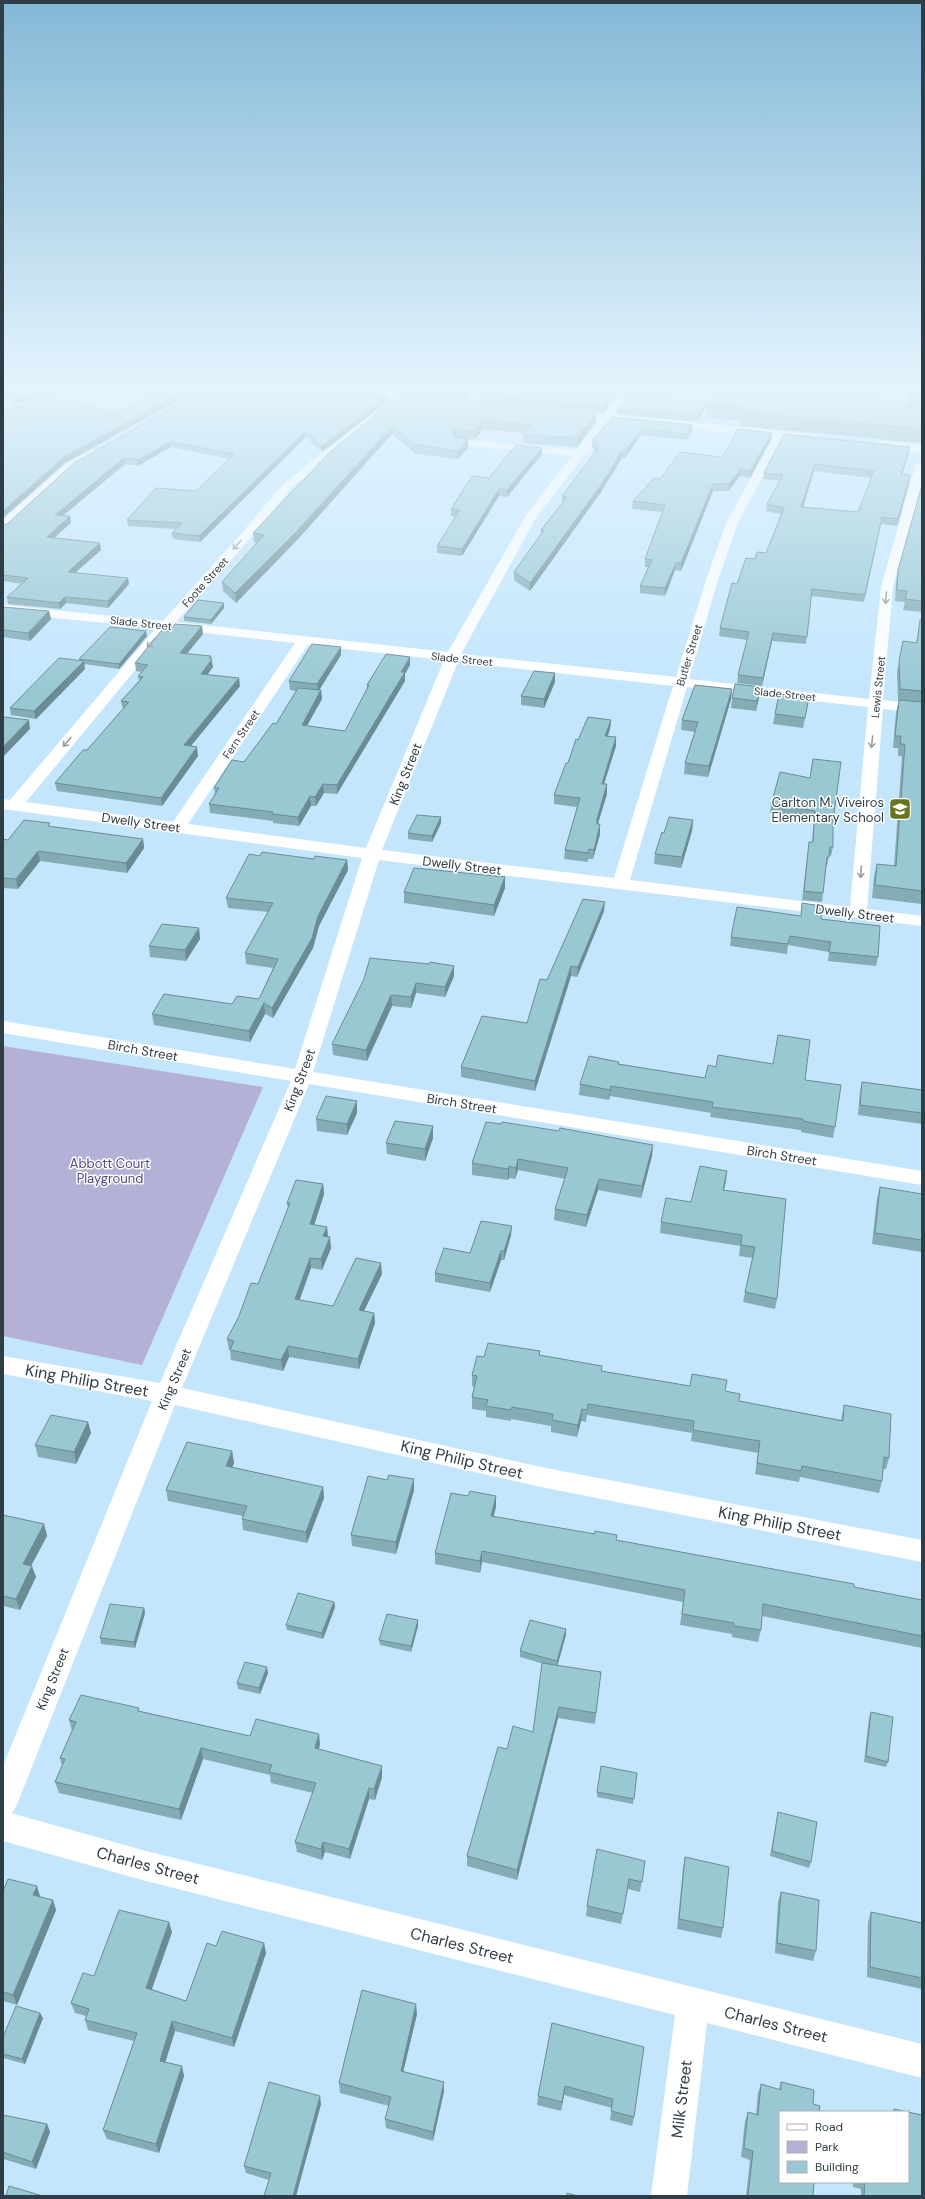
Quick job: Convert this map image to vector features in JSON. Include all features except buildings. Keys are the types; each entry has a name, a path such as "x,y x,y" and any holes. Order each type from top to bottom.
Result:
{"street":[{"path":"3,526 9,514 45,486"},
{"name":"Foote Street","path":"9,805 250,531 287,486"},
{"name":"King Street","path":"3,1802 167,1394 302,1077 372,854 452,658 532,516 555,486"},
{"name":"Butler Street","path":"620,885 712,580 732,523 752,486"},
{"name":"Lewis Street","path":"858,914 867,794 887,587 916,486"},
{"name":"Slade Street","path":"3,609 166,625 452,658 922,709"},
{"name":"Fern Street","path":"178,827 304,641"},
{"name":"Dwelly Street","path":"9,805 372,854 922,921"},
{"name":"Birch Street","path":"3,1027 922,1178"},
{"name":"King Philip Street","path":"3,1365 167,1394 546,1478 922,1551"},
{"name":"Charles Street","path":"3,1826 146,1866 693,2002 922,2061"},
{"name":"Milk Street","path":"669,2196 693,2002"}],"green space":[{"name":"Abbott Court Playground","path":"3,1046 263,1087 142,1365 3,1336"}],"place":[{"name":"Carlton M. Viveiros Elementary School","path":"900,809"}]}
